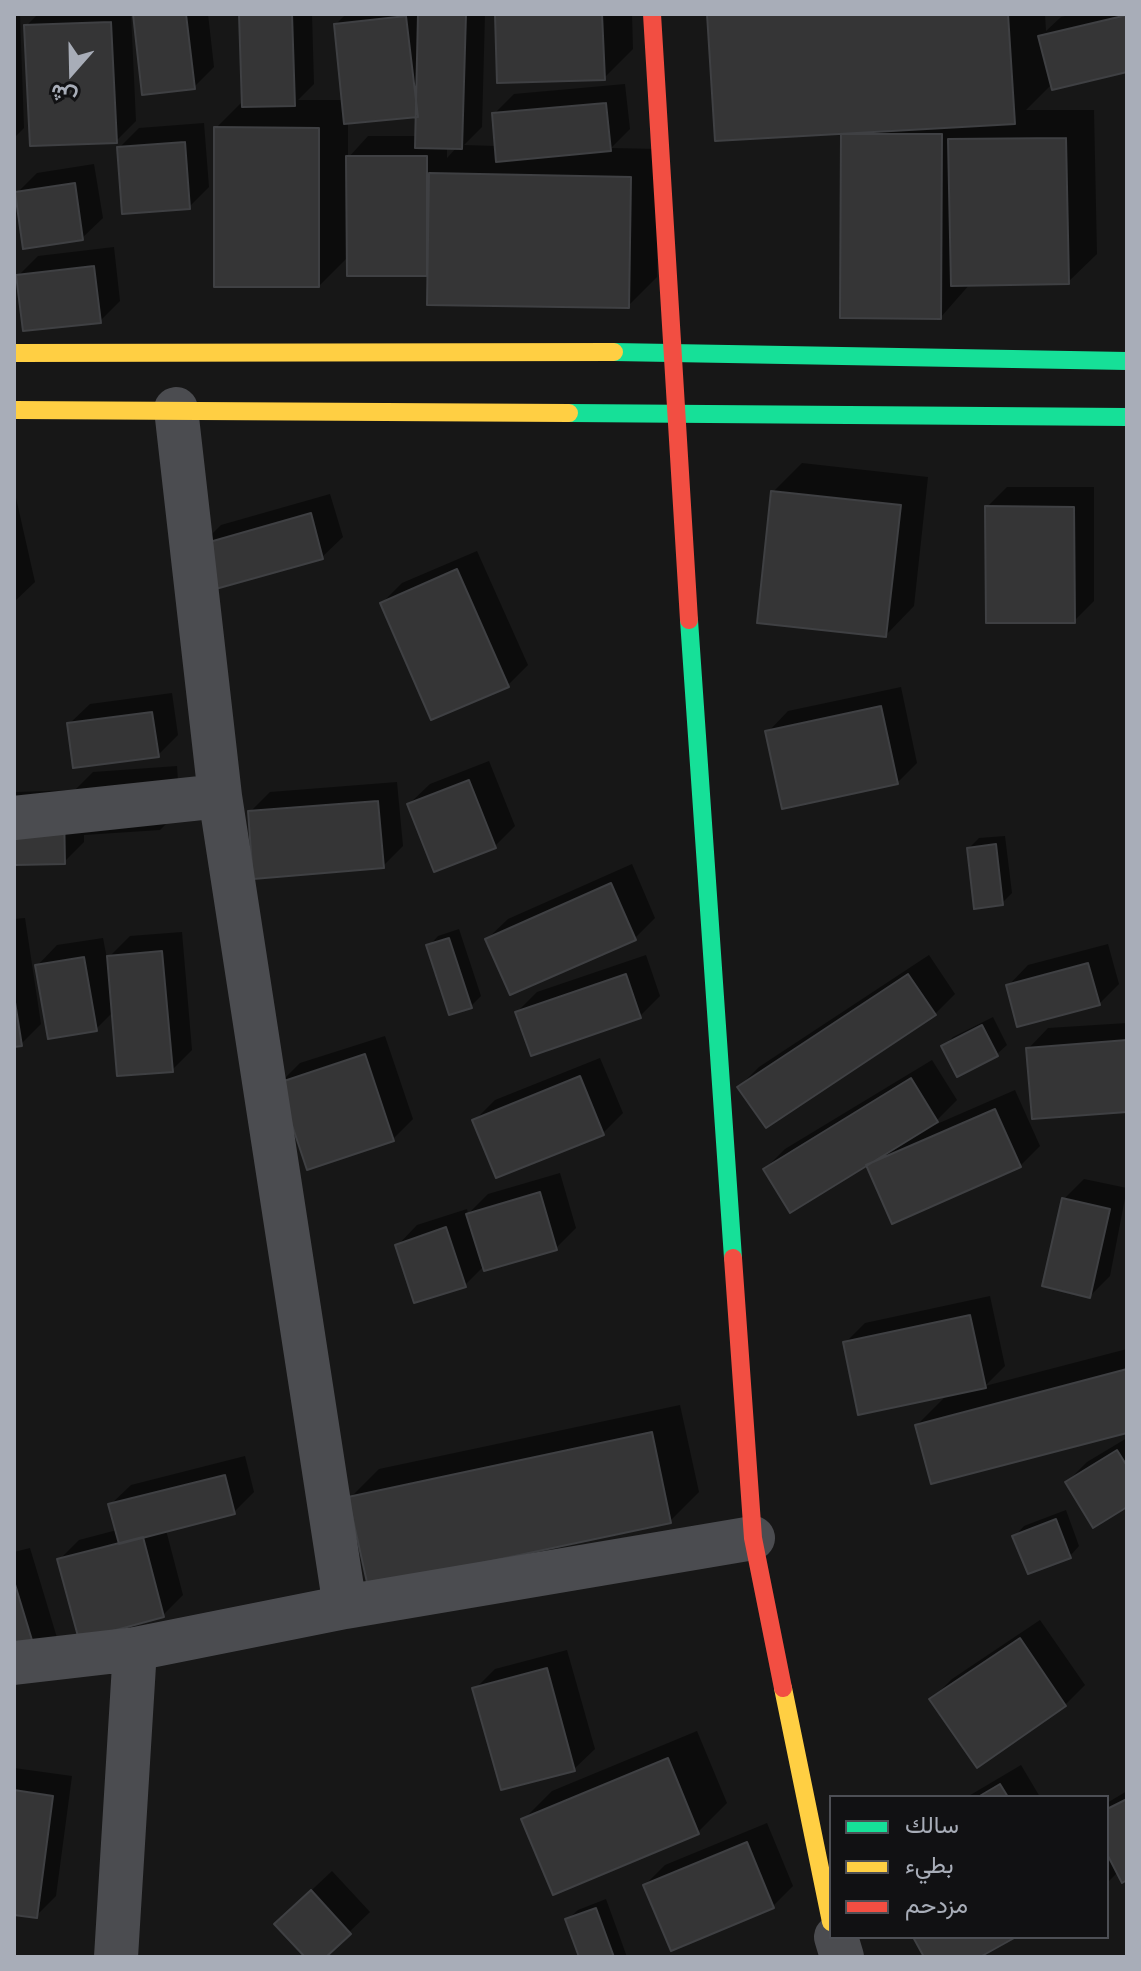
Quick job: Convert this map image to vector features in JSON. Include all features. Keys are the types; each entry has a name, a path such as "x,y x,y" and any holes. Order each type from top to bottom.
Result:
{"street":[{"path":"652,14 670,352 753,1538 829,1912"},
{"path":"14,353 670,352 1127,361"},
{"path":"176,409 220,796 345,1607"},
{"path":"14,410 675,414 1127,422"},
{"path":"14,818 220,796"},
{"path":"14,1663 135,1649 345,1607 753,1538"},
{"path":"116,1957 135,1649"}],"building":[{"path":"133,14 186,14 195,89 142,95"},
{"path":"239,14 292,14 295,106 242,107"},
{"path":"418,14 466,14 462,149 415,148"},
{"path":"495,14 602,14 605,80 497,83"},
{"path":"707,14 1008,14 1015,124 715,141"},
{"path":"1127,15 1127,72 1052,90 1038,36"},
{"path":"406,16 418,117 344,124 334,24"},
{"path":"111,22 117,143 30,146 24,25"},
{"path":"606,103 611,151 496,162 492,113"},
{"path":"214,127 319,128 319,287 214,287"},
{"path":"841,134 942,134 941,319 840,318"},
{"path":"1066,138 1069,284 951,286 948,139"},
{"path":"185,142 190,209 122,214 117,147"},
{"path":"346,156 427,156 427,276 347,276"},
{"path":"429,173 631,177 629,308 427,305"},
{"path":"75,183 83,240 23,249 15,192"},
{"path":"94,266 101,323 23,331 16,275"},
{"path":"771,491 901,505 886,637 757,623"},
{"path":"985,506 1074,507 1075,623 986,623"},
{"path":"311,513 323,559 212,590 199,545"},
{"path":"457,569 509,687 431,720 380,603"},
{"path":"881,706 898,784 782,809 765,731"},
{"path":"152,712 159,757 73,768 67,723"},
{"path":"469,780 496,848 434,872 407,804"},
{"path":"378,801 384,868 253,879 248,811"},
{"path":"64,810 65,864 14,865 14,811"},
{"path":"996,844 1003,905 974,909 967,848"},
{"path":"611,883 636,940 510,995 485,939"},
{"path":"449,938 472,1008 449,1015 426,945"},
{"path":"162,951 173,1072 117,1076 107,956"},
{"path":"84,957 97,1031 48,1039 35,965"},
{"path":"1088,963 1100,1005 1017,1027 1006,985"},
{"path":"626,974 641,1018 531,1056 515,1012"},
{"path":"908,974 936,1015 766,1128 737,1087"},
{"path":"14,996 22,1046 14,1047"},
{"path":"982,1025 998,1056 957,1077 941,1046"},
{"path":"1127,1040 1127,1112 1032,1119 1026,1048"},
{"path":"365,1054 394,1141 307,1170 278,1083"},
{"path":"580,1076 604,1135 496,1178 472,1120"},
{"path":"911,1078 938,1122 790,1213 763,1169"},
{"path":"995,1109 1021,1167 892,1224 866,1165"},
{"path":"540,1192 557,1250 484,1271 466,1214"},
{"path":"1062,1198 1110,1209 1090,1298 1042,1286"},
{"path":"446,1227 466,1287 414,1303 395,1245"},
{"path":"970,1315 986,1388 858,1415 843,1342"},
{"path":"1127,1369 1127,1433 931,1484 915,1425"},
{"path":"652,1432 671,1523 368,1587 348,1497"},
{"path":"1117,1450 1127,1466 1127,1507 1093,1528 1065,1482"},
{"path":"225,1475 235,1514 119,1544 108,1504"},
{"path":"1056,1519 1071,1558 1028,1574 1012,1536"},
{"path":"143,1537 164,1617 79,1640 57,1559"},
{"path":"14,1581 42,1673 14,1681"},
{"path":"1020,1638 1066,1706 977,1768 929,1699"},
{"path":"547,1668 575,1771 501,1790 472,1688"},
{"path":"668,1758 699,1834 553,1895 521,1819"},
{"path":"1000,1784 1007,1795 981,1795"},
{"path":"14,1790 53,1796 37,1918 14,1915"},
{"path":"1127,1799 1127,1880 1122,1883 1109,1858 1109,1808"},
{"path":"747,1842 774,1908 671,1951 643,1885"},
{"path":"311,1890 351,1934 326,1957 305,1957 274,1924"},
{"path":"596,1908 614,1957 579,1957 565,1919"},
{"path":"914,1939 1012,1939 980,1957 924,1957"}],"traffic: fast":[{"path":"614,352 1127,361"},
{"path":"569,413 1127,417"},
{"path":"689,620 733,1258"}],"traffic: slow":[{"path":"14,353 614,352"},
{"path":"14,410 569,413"},
{"path":"783,1688 829,1912"}],"traffic: jam":[{"path":"652,14 689,620"},
{"path":"733,1258 753,1538 783,1688"}]}
